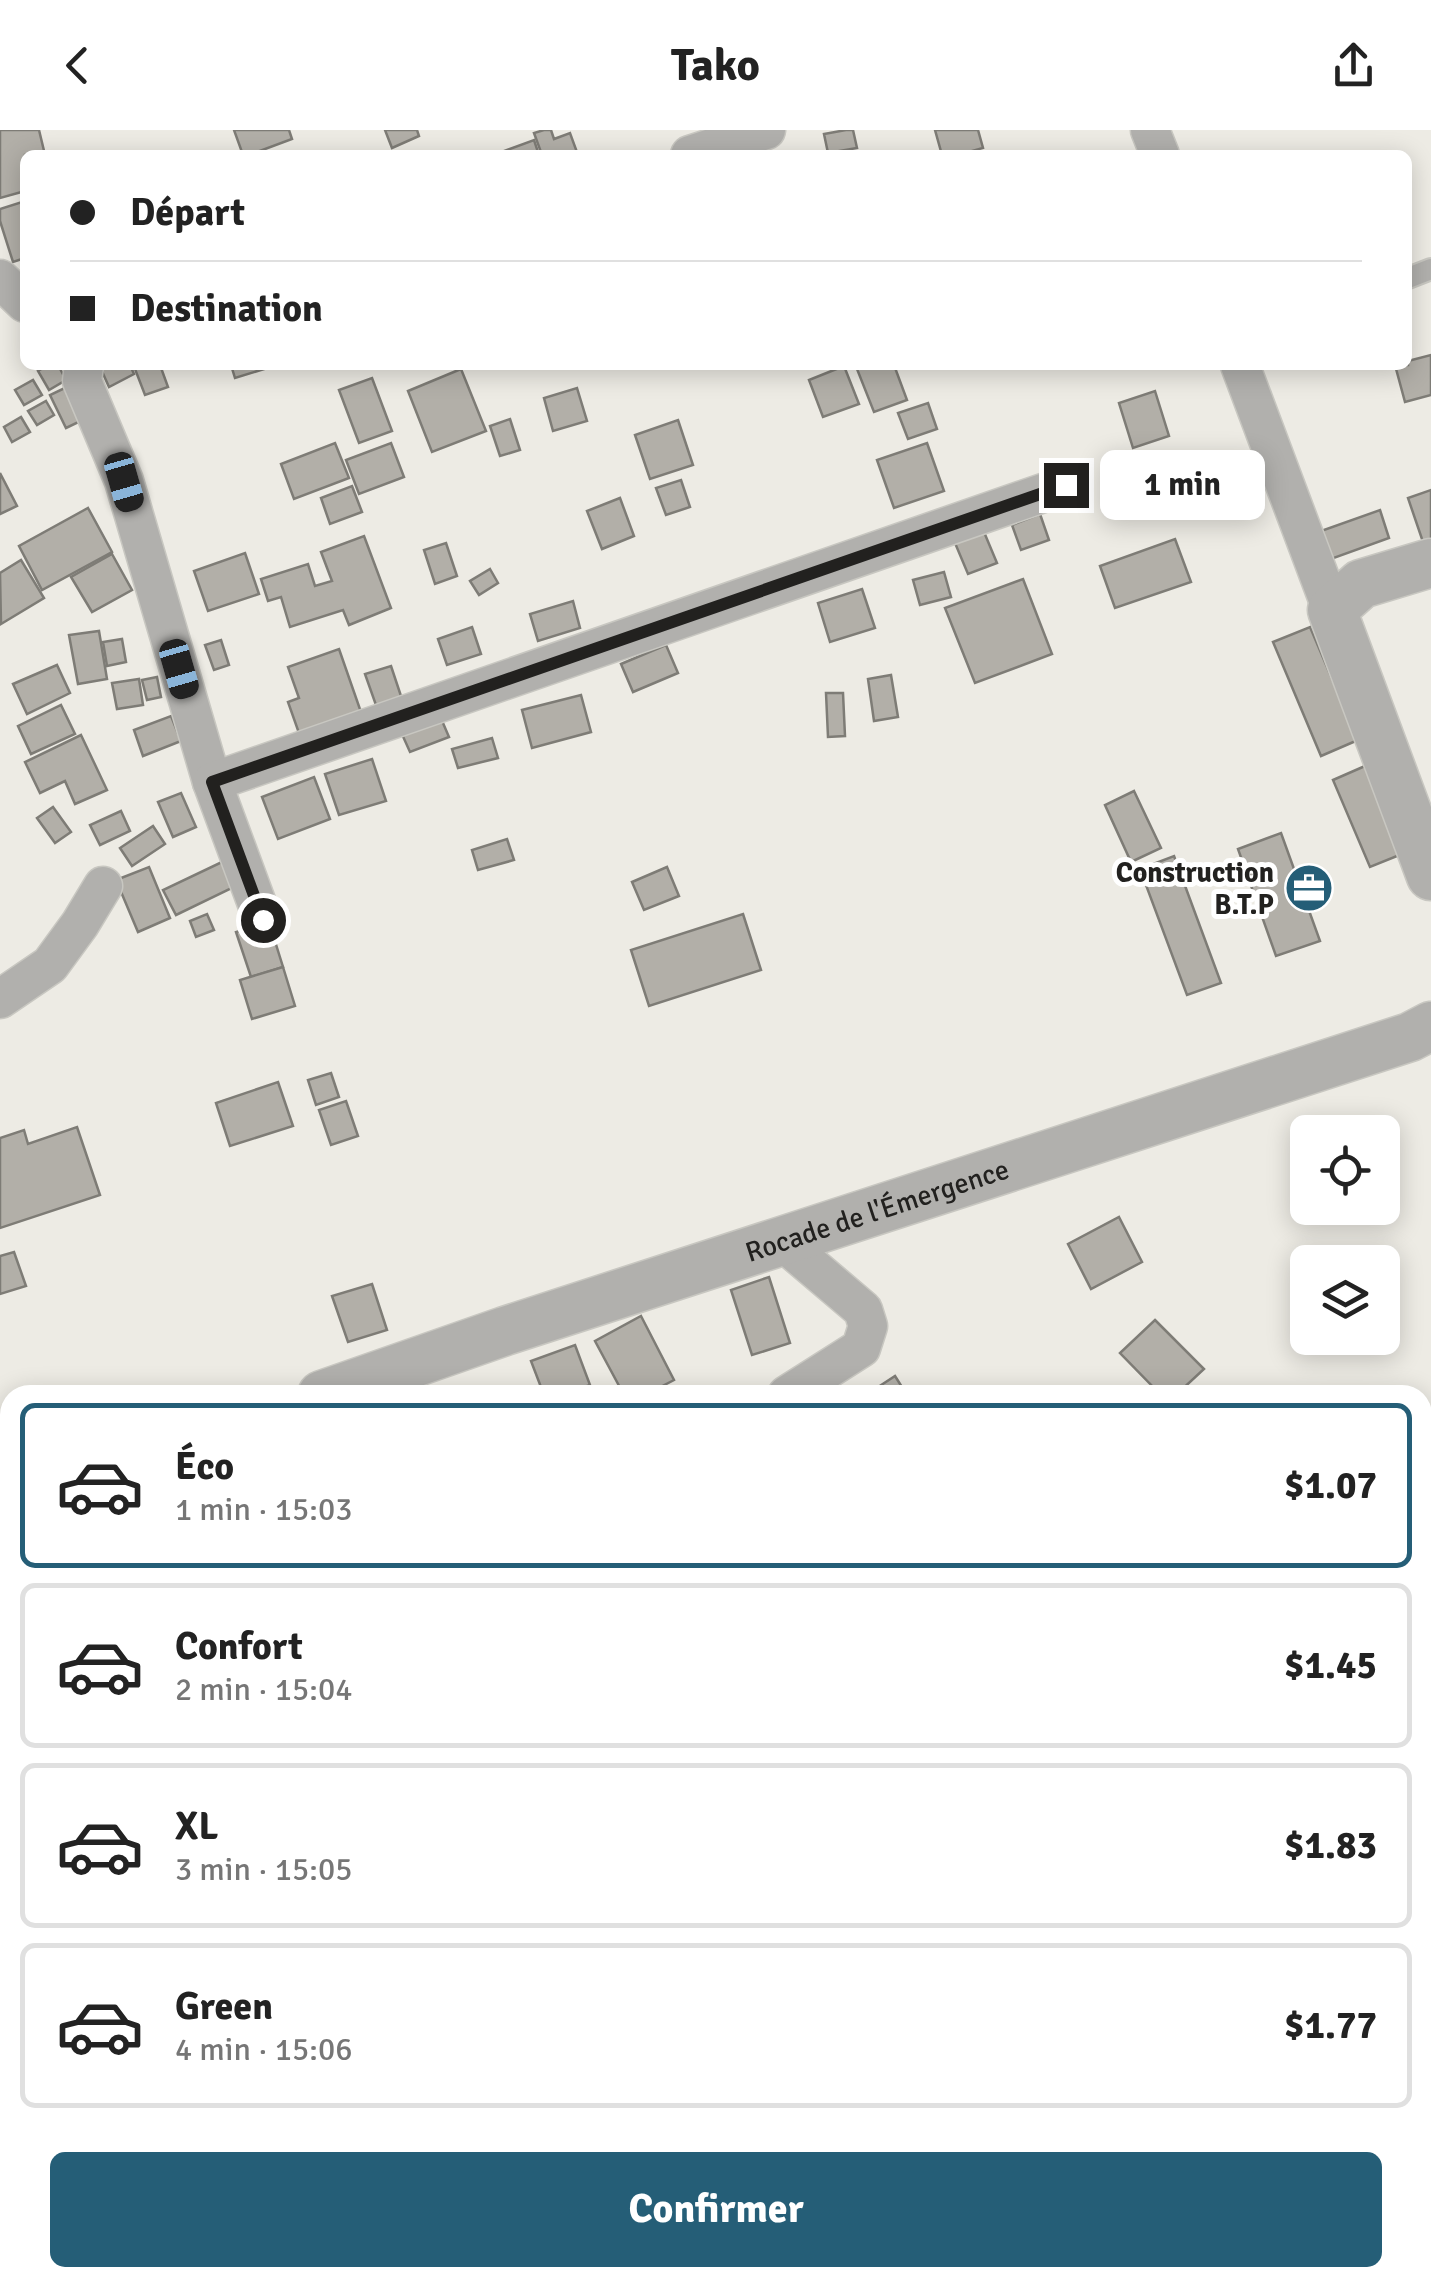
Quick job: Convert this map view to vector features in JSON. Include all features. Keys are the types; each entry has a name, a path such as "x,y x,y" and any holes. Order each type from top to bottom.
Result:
{"street":[{"path":"705,150 766,130"},
{"path":"0,278 20,298"},
{"path":"83,370 82,382 124,482 212,782 263,920"},
{"path":"1242,370 1431,876"},
{"path":"212,782 1066,485"},
{"path":"1332,610 1361,584 1431,563"},
{"path":"0,999 50,965 104,886"},
{"name":"Rocade de l'Émergence","path":"351,1385 1431,1026"},
{"path":"783,1242 863,1310 868,1326 861,1348 803,1385"}],"building":[{"path":"0,130 39,130 44,150 20,150 20,192 0,198"},
{"path":"234,130 289,130 292,139 262,150 241,150"},
{"path":"385,130 417,130 419,136 392,148"},
{"path":"551,130 554,139 570,133 576,150 540,150 534,133"},
{"path":"853,130 857,148 827,150 824,134"},
{"path":"935,130 978,130 983,148 976,150 941,150"},
{"path":"534,140 537,150 507,150"},
{"path":"20,203 20,260 13,262 0,221 0,209"},
{"path":"1431,355 1431,395 1405,402 1396,370 1412,370 1412,360"},
{"path":"61,370 66,380 49,390 38,371"},
{"path":"101,370 132,370 134,374 109,387"},
{"path":"135,370 162,370 168,387 145,395"},
{"path":"233,370 261,370 235,378"},
{"path":"461,370 486,431 432,452 408,391"},
{"path":"834,370 846,370 859,404 823,417 809,380"},
{"path":"857,370 896,370 907,400 874,412"},
{"path":"372,378 392,431 359,443 339,390"},
{"path":"33,380 42,395 24,405 15,390"},
{"path":"69,386 85,419 66,428 50,395"},
{"path":"577,388 587,421 553,431 544,398"},
{"path":"1155,391 1169,436 1133,448 1119,403"},
{"path":"46,401 54,415 37,425 28,411"},
{"path":"928,403 937,429 908,439 898,413"},
{"path":"21,417 30,432 12,442 4,427"},
{"path":"510,419 520,450 500,456 490,426"},
{"path":"678,420 693,465 650,479 635,435"},
{"path":"335,443 349,478 294,499 281,464"},
{"path":"391,443 404,477 359,494 346,460"},
{"path":"927,443 944,491 894,508 877,460"},
{"path":"0,473 17,506 0,514"},
{"path":"681,480 690,507 666,515 656,488"},
{"path":"352,486 362,512 330,524 321,498"},
{"path":"1431,490 1431,540 1423,542 1408,498"},
{"path":"620,498 634,536 602,549 587,511"},
{"path":"88,508 112,552 42,590 19,546"},
{"path":"1380,510 1389,538 1331,559 1321,531"},
{"path":"1040,514 1049,540 1021,550 1012,525"},
{"path":"984,532 997,563 968,574 955,543"},
{"path":"364,536 391,608 349,625 343,610 290,627 281,597 268,601 261,579 308,564 315,586 332,581 321,552"},
{"path":"1175,539 1191,582 1115,608 1100,566"},
{"path":"446,543 457,576 435,584 424,550"},
{"path":"245,553 259,594 208,611 194,571"},
{"path":"112,554 132,590 92,612 71,577"},
{"path":"21,560 44,598 1,624 0,573"},
{"path":"490,569 498,583 479,595 470,581"},
{"path":"944,572 951,597 920,605 913,580"},
{"path":"1023,579 1052,654 975,683 945,608"},
{"path":"862,589 875,628 830,642 818,603"},
{"path":"573,601 580,628 538,641 530,614"},
{"path":"472,627 481,654 447,665 438,639"},
{"path":"1310,627 1358,740 1321,756 1273,642"},
{"path":"99,631 107,679 78,684 69,635"},
{"path":"122,639 126,662 107,666 103,642"},
{"path":"221,640 229,665 214,670 205,645"},
{"path":"666,645 678,673 633,692 621,664"},
{"path":"339,649 362,715 300,736 288,702 299,698 288,667"},
{"path":"57,665 70,693 27,714 13,684"},
{"path":"391,666 402,699 377,708 365,674"},
{"path":"891,675 898,717 874,721 868,679"},
{"path":"157,677 161,697 147,700 142,680"},
{"path":"139,679 143,705 117,709 112,683"},
{"path":"826,693 843,693 845,736 828,737"},
{"path":"581,695 591,732 532,748 522,710"},
{"path":"61,705 75,734 31,754 18,726"},
{"path":"171,716 181,741 143,756 134,730"},
{"path":"440,716 449,737 410,752 401,732"},
{"path":"81,735 107,790 75,804 65,781 40,793 25,762"},
{"path":"492,738 498,758 458,768 452,749"},
{"path":"372,759 386,801 339,815 325,774"},
{"path":"1365,766 1402,854 1370,867 1333,780"},
{"path":"314,777 330,819 278,839 262,797"},
{"path":"1134,791 1161,848 1131,862 1105,805"},
{"path":"181,793 196,827 173,837 158,802"},
{"path":"53,807 71,832 55,843 37,818"},
{"path":"121,811 130,831 100,845 90,825"},
{"path":"153,826 165,844 132,866 120,848"},
{"path":"1281,833 1320,941 1276,956 1238,849"},
{"path":"507,839 514,860 478,870 472,850"},
{"path":"1174,856 1221,983 1187,995 1140,869"},
{"path":"222,862 234,887 176,915 163,890"},
{"path":"149,867 170,918 138,932 116,880"},
{"path":"667,867 679,896 644,910 632,882"},
{"path":"207,914 214,930 196,937 190,921"},
{"path":"743,914 761,970 649,1006 631,950"},
{"path":"269,922 283,967 251,977 236,932"},
{"path":"283,967 295,1006 252,1019 240,980"},
{"path":"331,1073 339,1097 316,1105 308,1080"},
{"path":"278,1082 293,1126 230,1146 216,1103"},
{"path":"346,1101 358,1136 331,1145 319,1110"},
{"path":"77,1127 100,1195 0,1228 0,1138 24,1130 28,1144"},
{"path":"1119,1217 1142,1262 1091,1289 1068,1244"},
{"path":"14,1252 26,1286 0,1294 0,1256"},
{"path":"769,1277 790,1343 752,1355 731,1290"},
{"path":"372,1284 387,1330 348,1342 332,1296"},
{"path":"641,1316 674,1380 664,1385 619,1385 595,1341"},
{"path":"1155,1320 1204,1369 1187,1385 1151,1385 1120,1353"},
{"path":"575,1345 590,1385 540,1385 531,1361"},
{"path":"895,1376 901,1385 881,1385"}],"place":[{"name":"Construction B.T.P","path":"1309,888"}],"route":[{"path":"263,920 212,782 1066,485"}]}
